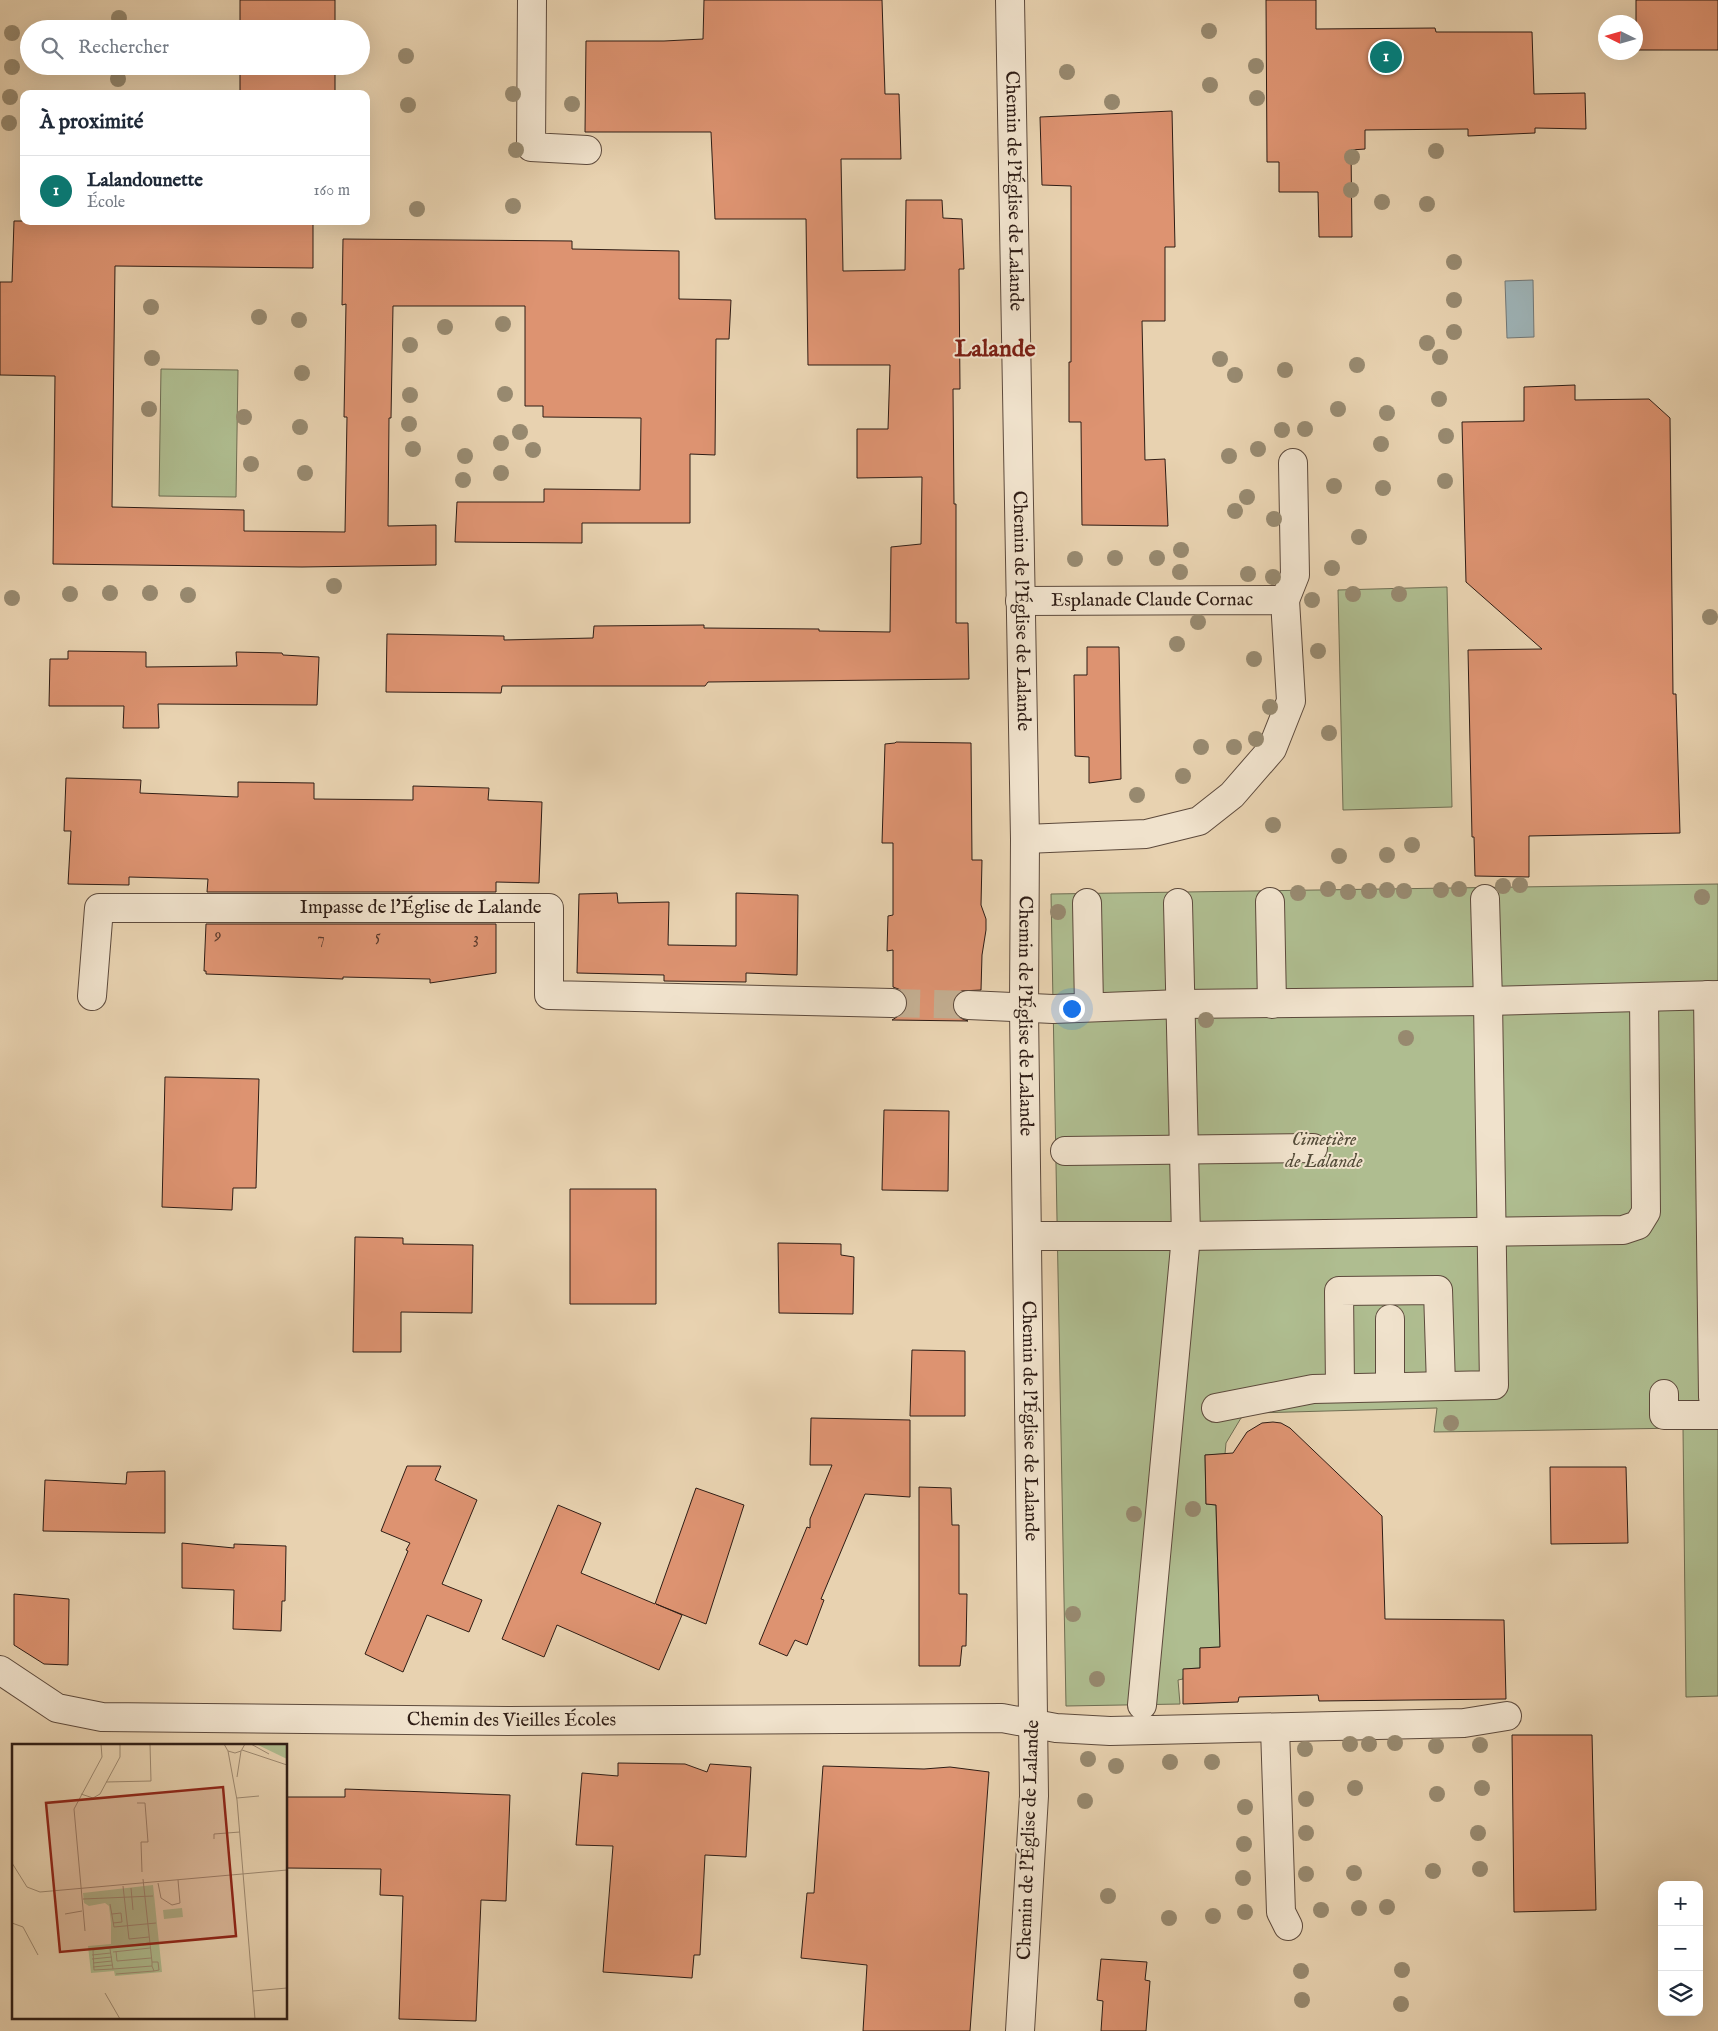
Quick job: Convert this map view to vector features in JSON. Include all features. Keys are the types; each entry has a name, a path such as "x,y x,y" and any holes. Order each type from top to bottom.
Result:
{"street":[{"path":"532,0 531,147 587,150"},
{"name":"Chemin de l'Église de Lalande","path":"1010,0 1025,838 1024,1009 1034,1724 1034,1796 1020,2031"},
{"path":"1025,838 1146,834 1199,821 1232,795 1272,749 1291,701 1285,600 1295,575 1293,463"},
{"name":"Esplanade Claude Cornac","path":"1020,601 1285,600"},
{"path":"1216,1408 1313,1389 1494,1385 1485,899"},
{"path":"1270,902 1272,1004"},
{"path":"1087,903 1089,1007"},
{"path":"1142,1705 1186,1236 1178,903"},
{"name":"Impasse de l'Église de Lalande","path":"92,996 99,908 549,908 549,995 892,1003"},
{"path":"968,1005 1024,1009 1181,1004 1488,1001 1713,995 1713,1397 1718,1409"},
{"path":"1028,1236 1491,1233 1622,1230 1638,1224 1646,1212 1644,997"},
{"path":"1065,1151 1313,1148"},
{"path":"1340,1388 1339,1292 1438,1290 1441,1386"},
{"path":"1390,1320 1390,1388"},
{"path":"1664,1394 1664,1415 1718,1415"},
{"name":"Chemin des Vieilles Écoles","path":"0,1670 58,1708 102,1717 508,1722 1002,1718 1056,1728 1110,1731 1464,1723 1508,1716"},
{"path":"1275,1728 1281,1912 1288,1926"}],"green space":[{"path":"161,369 238,370 236,497 159,496"},
{"path":"1447,587 1452,807 1343,810 1338,590"},
{"name":"Cimetière de Lalande","path":"1718,884 1718,1696 1686,1697 1683,1428 1434,1432 1437,1408 1254,1413 1241,1418 1226,1443 1225,1454 1205,1455 1206,1504 1216,1505 1220,1647 1200,1648 1200,1668 1184,1669 1183,1679 1178,1680 1180,1704 1066,1706 1051,894"}],"water":[{"path":"1533,280 1534,337 1507,338 1505,281"}],"building":[{"path":"240,0 335,0 335,20 240,20"},
{"path":"704,0 882,0 885,94 899,94 901,159 841,159 843,271 905,270 906,200 942,200 943,218 962,219 964,269 959,269 960,389 953,389 954,504 956,504 956,623 968,623 969,679 708,682 705,686 502,686 501,693 386,692 387,634 504,636 504,640 593,638 594,626 704,625 704,628 890,632 891,547 921,544 922,477 857,478 857,429 888,429 890,365 808,365 806,219 715,219 711,132 585,132 586,41 703,39"},
{"path":"1266,0 1316,0 1316,29 1435,28 1436,32 1532,32 1534,94 1585,93 1586,129 1535,128 1535,133 1468,136 1468,129 1365,130 1365,149 1351,150 1352,237 1319,237 1318,192 1279,192 1279,162 1267,162"},
{"path":"1636,0 1718,0 1718,50 1643,50 1643,15 1636,15"},
{"path":"240,75 335,75 335,90 240,90"},
{"path":"1172,111 1175,247 1165,247 1165,321 1142,321 1145,460 1165,459 1168,526 1082,525 1081,422 1069,422 1071,186 1042,185 1040,117"},
{"path":"14,221 20,221 20,225 313,225 313,268 115,266 112,507 244,510 244,531 345,532 347,417 344,417 346,304 342,305 343,239 572,241 572,249 679,251 679,299 731,300 729,339 716,339 715,455 690,454 690,523 582,523 582,543 455,542 457,502 544,502 544,489 640,490 641,418 543,417 543,406 525,406 525,306 393,306 388,526 436,525 436,565 302,567 53,564 55,376 0,375 0,282 12,282"},
{"path":"1575,385 1575,400 1649,399 1670,418 1673,694 1676,694 1680,833 1529,836 1529,877 1475,876 1474,837 1472,837 1468,650 1542,649 1466,582 1462,422 1524,421 1524,387"},
{"path":"1087,647 1119,647 1121,779 1089,783 1089,757 1075,756 1074,675 1087,675"},
{"path":"68,651 146,652 146,667 237,666 236,652 282,653 283,655 319,657 317,705 158,704 159,728 123,728 124,706 49,706 50,659 68,659"},
{"path":"896,742 971,743 972,860 982,860 981,905 986,919 986,930 982,955 981,990 961,991 955,996 952,1004 954,1013 968,1021 892,1020 905,1012 908,1003 901,990 893,987 893,950 887,951 888,916 893,915 893,843 882,843 885,744"},
{"path":"66,778 141,780 140,793 238,797 238,782 314,783 314,799 413,800 413,786 489,788 488,800 542,802 539,883 496,882 496,892 207,892 208,879 129,877 129,885 68,884 71,831 64,831"},
{"path":"617,893 618,903 669,902 668,945 736,946 736,893 798,895 797,975 746,973 746,982 664,981 664,975 577,973 579,894"},
{"path":"206,924 496,924 496,973 430,983 430,979 343,977 343,979 206,974 206,971 204,971"},
{"path":"165,1077 259,1079 256,1188 233,1188 232,1210 162,1207"},
{"path":"884,1110 949,1111 948,1191 882,1190"},
{"path":"570,1189 656,1189 656,1304 570,1304"},
{"path":"355,1237 403,1238 403,1244 473,1245 472,1313 401,1312 401,1352 353,1352"},
{"path":"778,1243 841,1244 841,1255 854,1257 853,1314 779,1313"},
{"path":"912,1350 965,1351 965,1416 910,1416"},
{"path":"811,1418 910,1420 910,1497 865,1494 821,1599 824,1600 807,1645 795,1640 787,1656 759,1644 807,1527 810,1528 810,1519 832,1465 810,1465"},
{"path":"1262,1423 1281,1423 1290,1428 1382,1516 1385,1619 1504,1620 1506,1699 1319,1701 1318,1695 1239,1697 1238,1702 1183,1704 1183,1669 1200,1668 1200,1648 1220,1647 1216,1505 1206,1504 1205,1455 1233,1453 1247,1432"},
{"path":"407,1466 441,1466 435,1480 477,1500 442,1584 482,1600 469,1632 427,1615 403,1672 365,1654 410,1543 381,1531"},
{"path":"1550,1467 1626,1467 1628,1543 1551,1544"},
{"path":"165,1471 165,1533 43,1531 45,1480 126,1484 127,1472"},
{"path":"919,1487 951,1488 952,1525 959,1525 959,1594 967,1594 966,1646 962,1646 960,1666 919,1666"},
{"path":"696,1488 744,1505 706,1624 656,1604 682,1615 659,1670 557,1625 544,1657 502,1639 558,1505 601,1523 581,1573 655,1604"},
{"path":"182,1543 234,1548 234,1544 286,1546 285,1601 282,1601 281,1631 233,1629 234,1590 182,1588"},
{"path":"14,1594 69,1599 68,1665 44,1664 14,1645"},
{"path":"1512,1735 1592,1735 1596,1910 1514,1912"},
{"path":"618,1763 685,1764 707,1772 710,1764 751,1767 746,1857 705,1855 700,1955 694,1955 692,1978 603,1972 613,1846 576,1845 582,1773 618,1776"},
{"path":"823,1766 924,1769 950,1767 989,1772 970,2031 863,2031 867,1965 801,1958 807,1893 814,1893"},
{"path":"345,1789 510,1795 506,1901 481,1900 476,2021 399,2019 403,1896 380,1895 381,1869 288,1868 288,1797 345,1797"},
{"path":"1101,1959 1147,1962 1145,1980 1150,1981 1146,2031 1101,2031 1103,2001 1097,2000"}],"tunnel":[{"path":"892,1003 968,1005"}],"place":[{"name":"Lalandounette","path":"1386,57"}],"district":[{"name":"Lalande","path":"995,349"}]}
